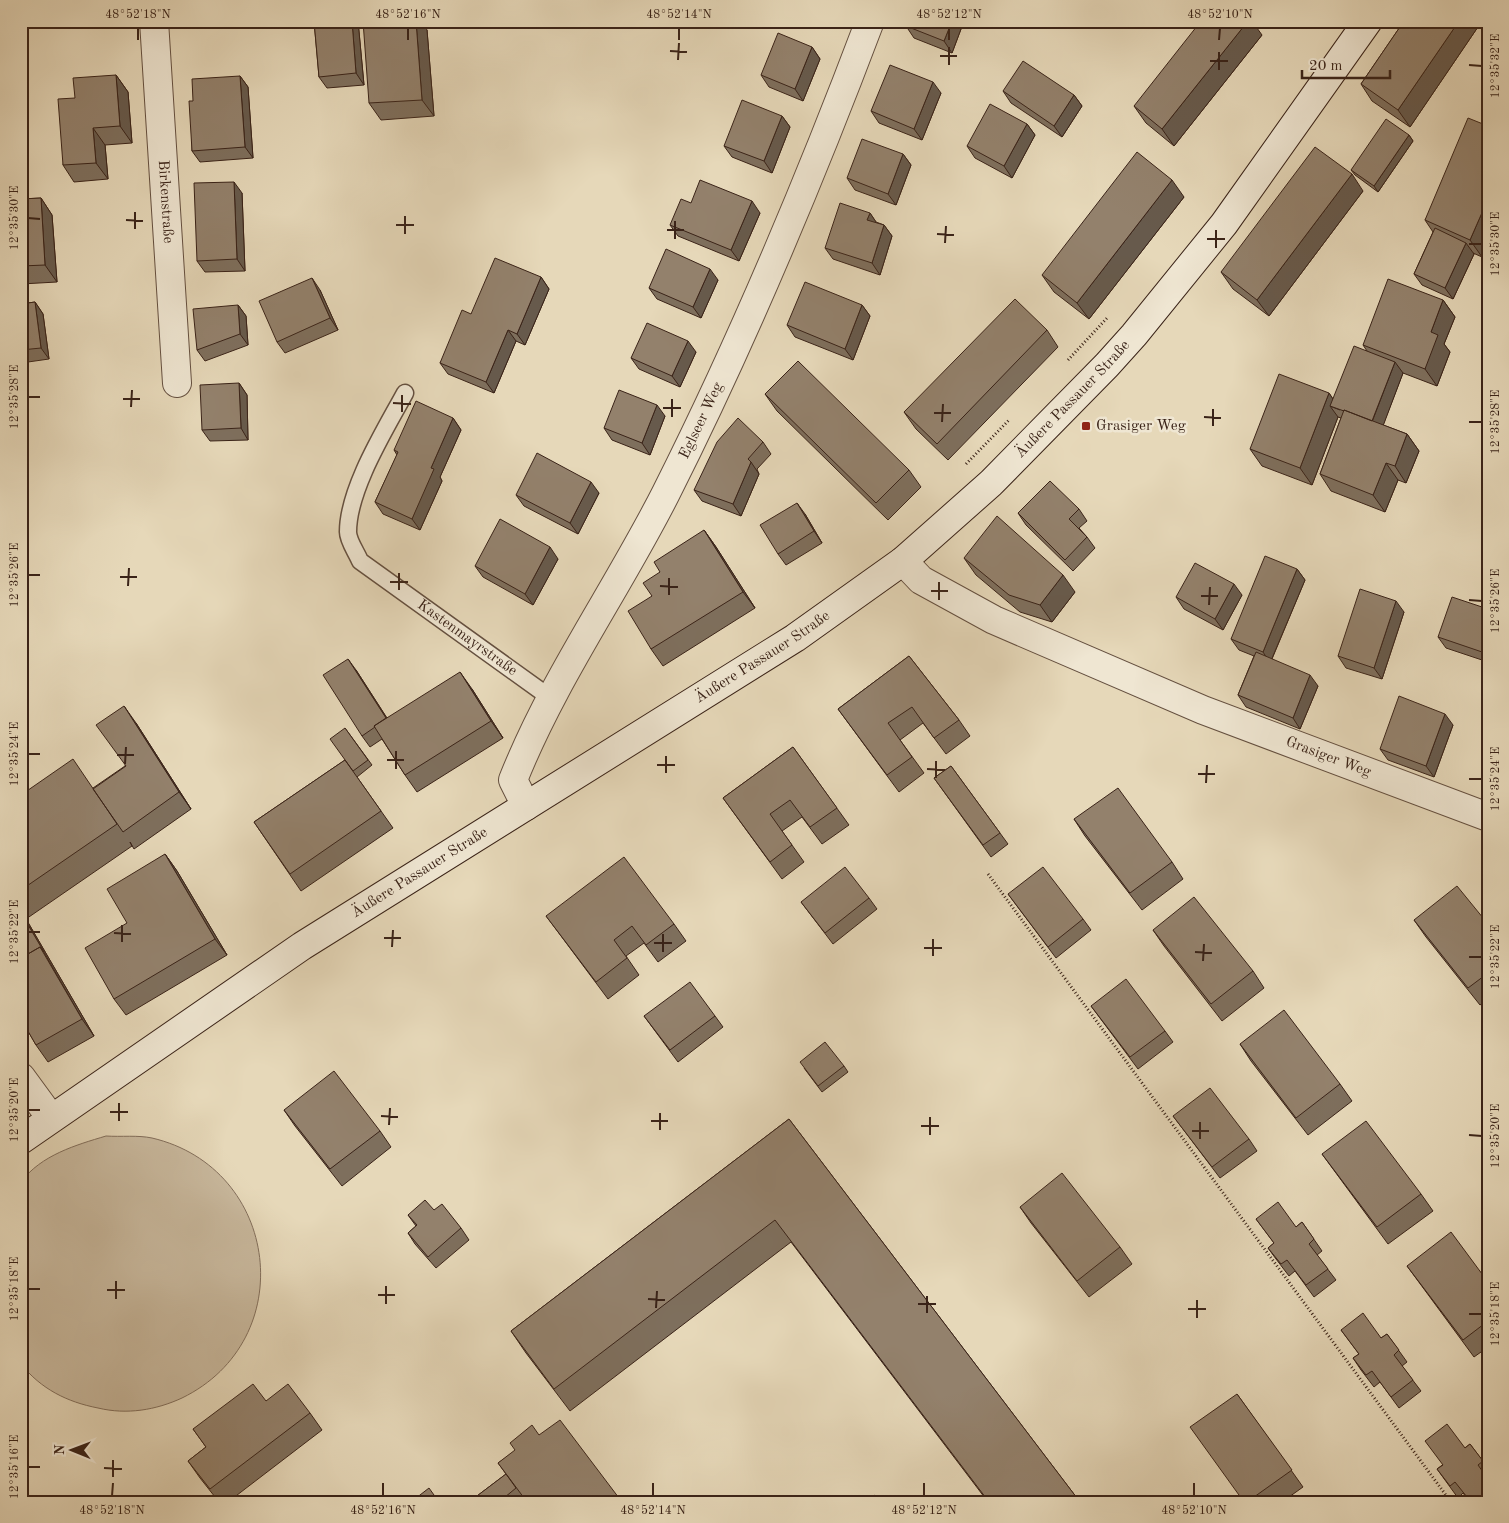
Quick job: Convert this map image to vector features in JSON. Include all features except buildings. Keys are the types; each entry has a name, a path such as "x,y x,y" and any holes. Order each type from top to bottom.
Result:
{"street":[{"name":"Birkenstraße","path":"154,21 178,384"},
{"name":"Eglseer Weg","path":"526,806 513,780 532,733 665,496 698,428 795,208 870,21"},
{"name":"Äußere Passauer Straße","path":"21,1140 302,946 795,638 903,562 991,483 1134,335 1224,224 1368,21"},
{"name":"Grasiger Weg","path":"903,562 920,580 994,620 1204,710 1488,817"},
{"path":"21,1077 51,1118"}],"lane":[{"name":"Kastenmayrstraße","path":"404,392 368,463 353,504 348,534 360,561 552,698"}],"path":[{"path":"1065,363 1111,314"},
{"path":"961,471 972,456 1014,415"},
{"path":"988,874 1450,1502"}],"shaded area":[{"path":"106,1136 152,1138 195,1155 227,1183 249,1218 260,1258 259,1298 246,1337 220,1371 182,1398 162,1406 141,1410 109,1410 65,1398 37,1381 21,1364 21,1182 38,1165 60,1152"}],"place":[{"name":"Grasiger Weg","path":"1086,426"}]}
